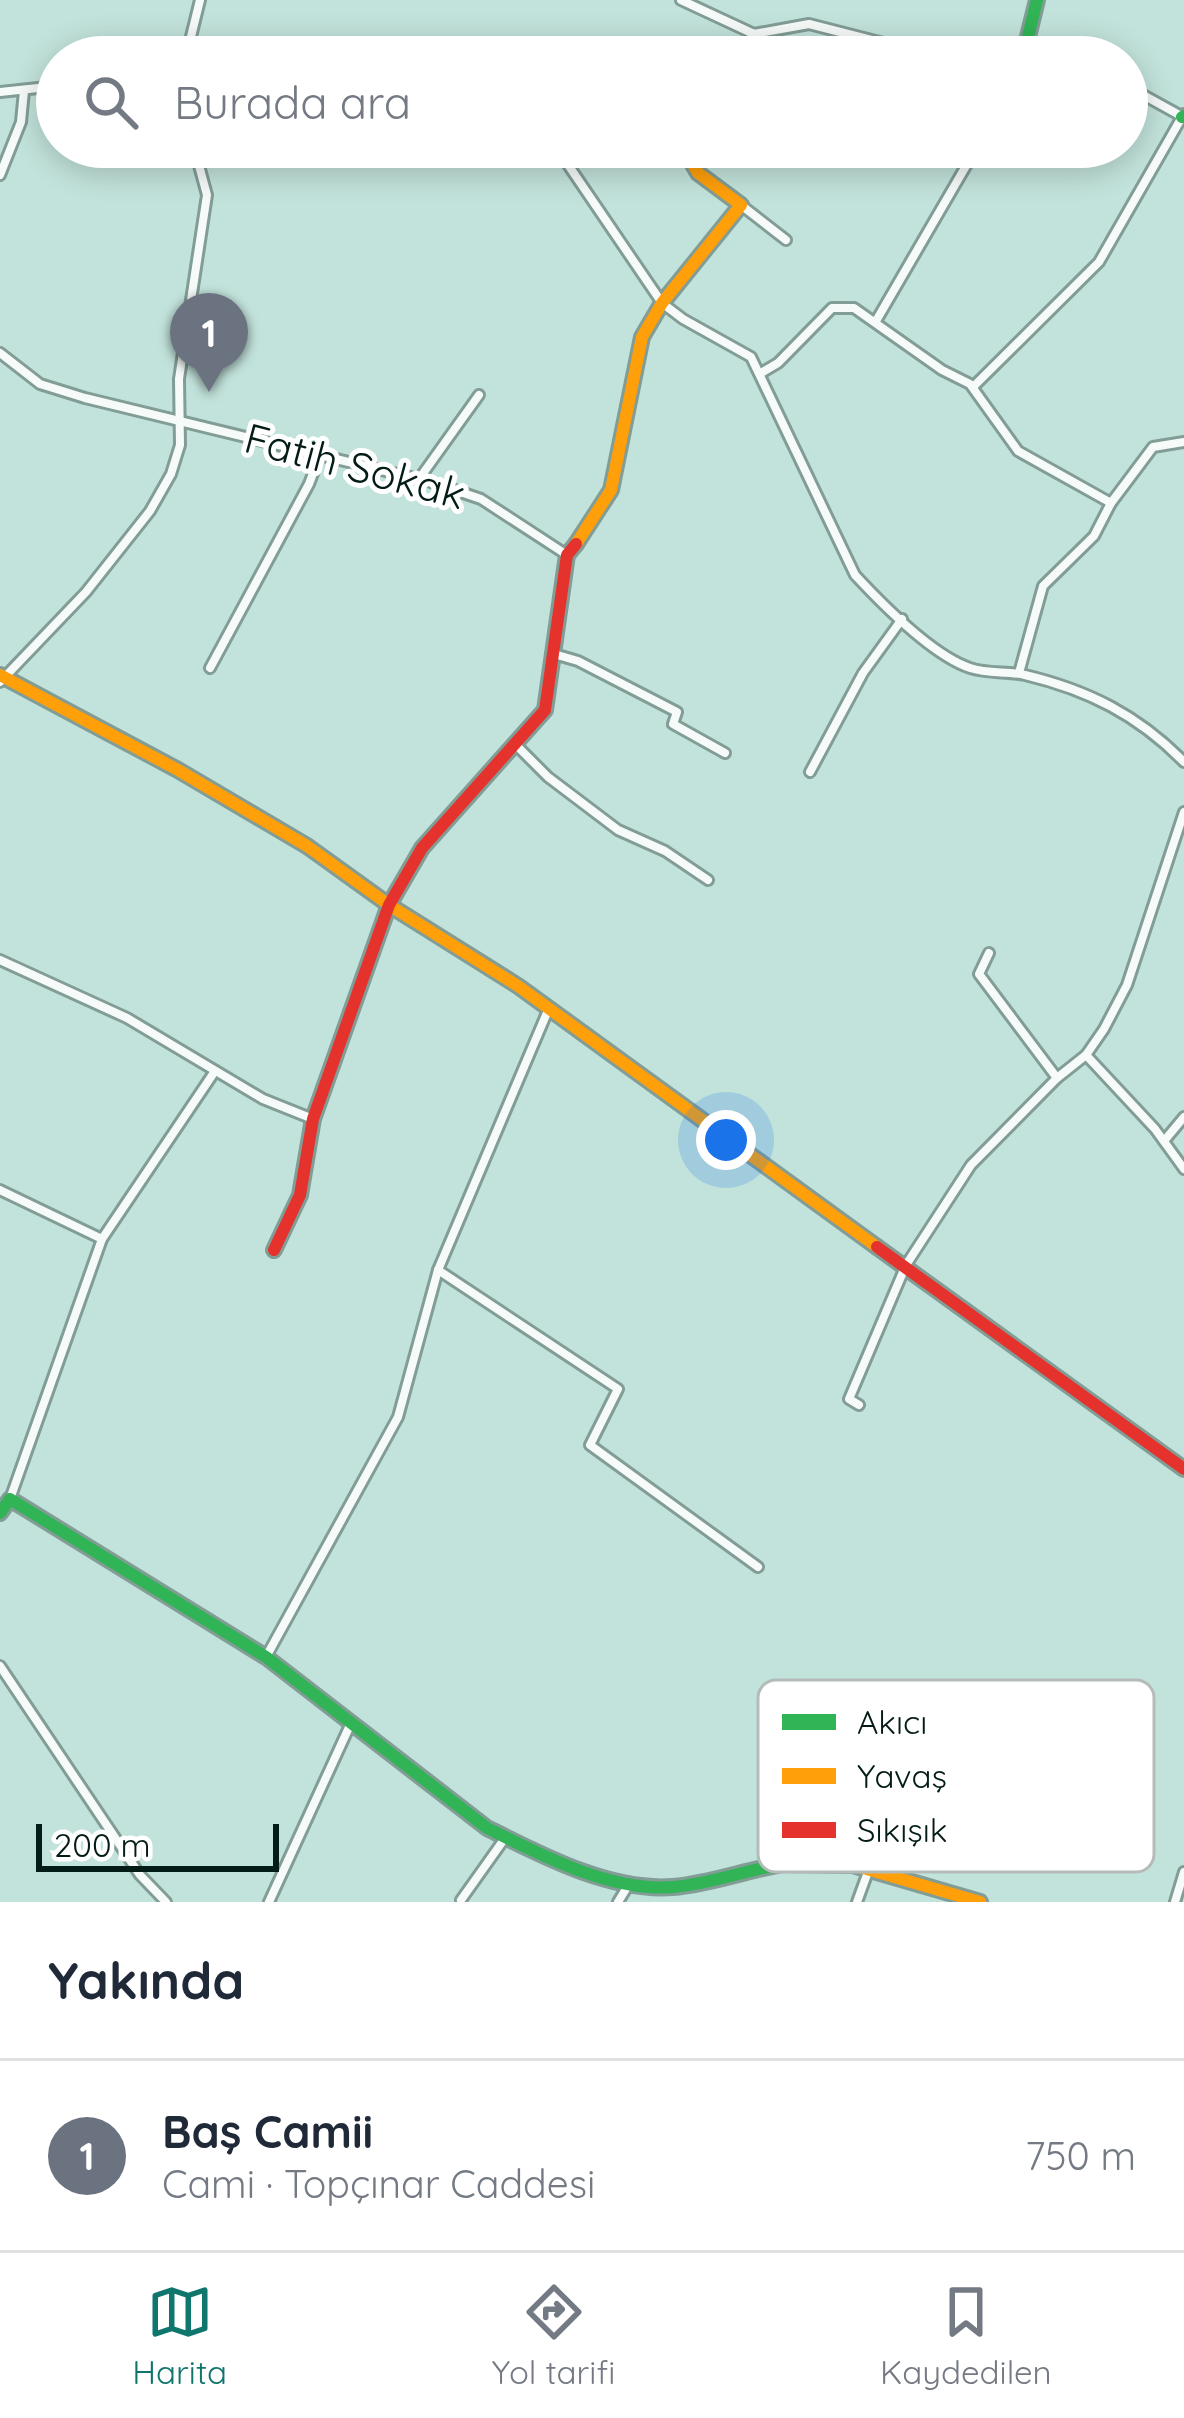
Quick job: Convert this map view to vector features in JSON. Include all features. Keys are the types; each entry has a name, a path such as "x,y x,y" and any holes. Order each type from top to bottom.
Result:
{"street":[{"path":"191,36 200,0"},
{"path":"681,0 754,34 809,24 856,36"},
{"path":"1025,36 1037,0"},
{"path":"0,92 36,90"},
{"path":"0,175 21,122 24,92"},
{"path":"974,387 1099,262 1184,116 1148,97"},
{"path":"200,168 207,195 179,379 180,445 171,474 150,512 86,592 2,678 307,846 549,1008 1184,1469"},
{"path":"570,168 662,303 751,357 855,575 944,654 968,667 1018,673 1116,706 1156,733 1184,762"},
{"path":"690,168 728,190 786,240"},
{"path":"876,321 965,168"},
{"path":"274,1250 300,1195 314,1120 389,905 422,848 545,710 567,555 611,490 642,337 662,303 741,205"},
{"path":"761,373 778,363 832,308 854,308 974,387 1018,452 1111,502"},
{"name":"Fatih Sokak","path":"0,353 40,384 85,398 419,479 481,500 567,555"},
{"path":"419,479 479,394"},
{"path":"1018,673 1043,586 1094,536 1111,502 1153,447 1184,442"},
{"path":"210,668 320,455"},
{"path":"810,772 863,673 902,619"},
{"path":"554,654 677,712 673,724 725,753"},
{"path":"515,744 548,777 602,818 665,850 708,880"},
{"path":"859,1406 849,1399 906,1265 971,1165 1086,1055 1127,985 1184,812"},
{"path":"989,952 979,974 1058,1078"},
{"path":"0,959 127,1018 263,1099 314,1120"},
{"path":"266,1657 398,1417 438,1270 549,1008"},
{"path":"1086,1055 1184,1169"},
{"path":"0,1514 102,1239 215,1071"},
{"path":"1164,1142 1184,1117"},
{"path":"0,1190 102,1239"},
{"path":"438,1270 618,1389 590,1445 758,1567"},
{"path":"7,1494 266,1657 505,1838 629,1884 667,1888 758,1871"},
{"path":"0,1666 140,1875 166,1902"},
{"path":"268,1902 351,1723"},
{"path":"461,1900 505,1838"},
{"path":"1175,1902 1184,1871"},
{"path":"857,1902 867,1872"},
{"path":"885,1872 980,1902"},
{"path":"618,1902 629,1884"}],"traffic: fast":[{"path":"1028,36 1037,0"},
{"path":"0,1513 10,1499 266,1657 487,1828 553,1860 601,1878 649,1887 687,1885 758,1869"}],"traffic: slow":[{"path":"576,544 611,490 642,337 662,303 741,205 695,168"},
{"path":"0,675 178,770 307,846 389,905 518,986 877,1247"},
{"path":"877,1872 980,1902"}],"traffic: jam":[{"path":"274,1250 300,1195 313,1119 389,905 422,848 545,710 567,555 576,544"},
{"path":"877,1247 1184,1469"}],"place":[{"name":"Baş Camii","path":"209,392"}]}
